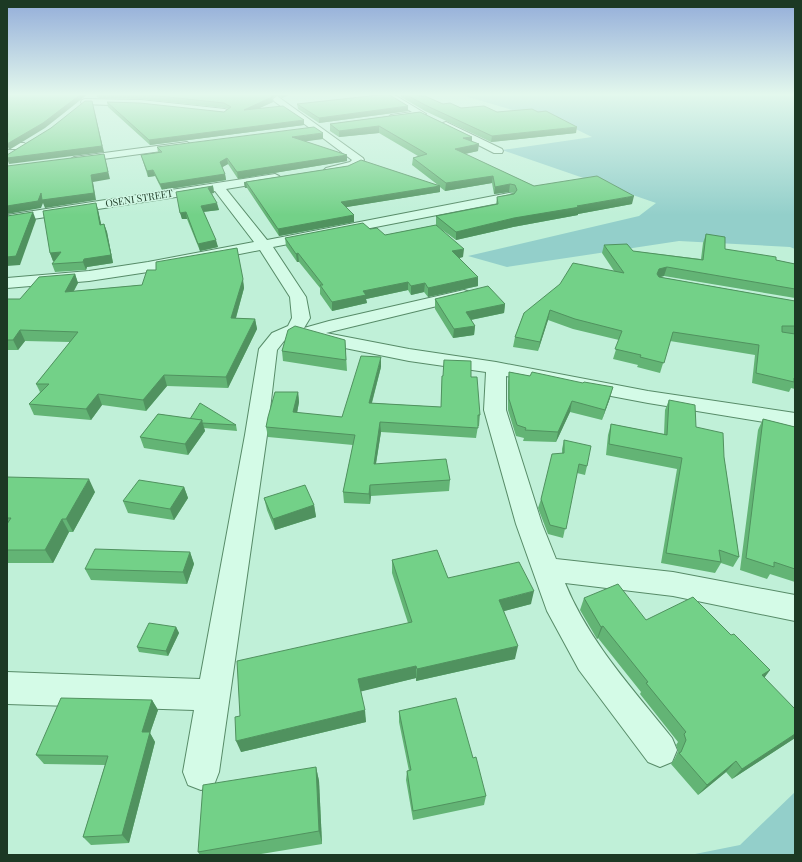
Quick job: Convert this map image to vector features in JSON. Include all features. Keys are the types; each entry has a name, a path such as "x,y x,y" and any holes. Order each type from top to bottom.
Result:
{"street":[{"path":"317,172 354,165 359,160 325,134"},
{"path":"463,134 498,151"},
{"path":"61,162 201,143"},
{"path":"7,146 27,144 7,158"},
{"name":"OSENI STREET","path":"7,220 287,176"},
{"path":"218,187 264,245 298,297 301,331"},
{"path":"7,283 89,276 148,267 509,197"},
{"path":"202,772 255,443 268,349 278,338 301,331 479,292"},
{"path":"301,331 330,340 409,355 496,368 648,397 795,420"},
{"path":"496,368 495,410 529,524 562,611 590,660 660,750"},
{"path":"547,569 673,584 795,608"},
{"path":"7,688 214,695"}],"shaded area":[{"path":"586,134 795,134 795,249 790,247 679,241 507,267 468,256 639,216 656,203 502,150 592,137"},
{"path":"795,792 795,855 690,855 740,845"}],"building":[{"path":"8,134 24,134 7,144"},
{"path":"41,134 99,134 102,146 7,158 7,155"},
{"path":"143,134 194,134 149,140"},
{"path":"257,134 313,134 292,137 347,155 237,172 227,158 220,162 225,174 160,184 153,170 147,171 141,155 162,152 157,147"},
{"path":"393,134 466,134 472,137 463,138 479,144 455,149 534,186 597,176 634,196 514,218 456,232 436,216 498,204 497,197 514,194 517,190 515,185 510,184 495,187 493,176 446,183 413,158 427,154"},
{"path":"488,134 509,134 492,136"},
{"path":"104,154 108,172 91,175 94,193 42,200 41,193 38,201 7,206 7,166"},
{"path":"361,160 440,186 341,202 354,215 278,229 246,182 348,166"},
{"path":"213,186 208,188 217,203 201,206 216,240 198,244 186,212 180,213 176,192"},
{"path":"96,203 100,225 104,224 111,255 84,259 83,262 52,264 61,252 50,253 43,211"},
{"path":"33,212 16,256 7,257 7,216"},
{"path":"363,223 370,229 377,228 385,235 436,225 464,249 452,251 478,277 428,288 425,283 411,286 408,282 363,291 366,295 332,302 320,285 323,285 298,253 296,254 285,238"},
{"path":"706,234 725,237 725,249 776,257 776,260 795,264 795,289 667,267 659,269 657,274 659,277 795,301 795,326 782,326 782,332 795,334 794,382 756,373 759,345 673,332 664,363 640,357 641,355 615,349 622,331 575,319 550,310 540,342 515,337 524,313 560,284 573,263 624,273 604,245 627,244 633,251 703,260"},
{"path":"237,248 243,279 231,318 255,319 226,377 164,375 143,400 98,394 86,409 29,404 49,384 36,384 78,332 20,330 13,340 7,340 7,299 20,299 39,277 75,274 65,292 142,285 147,270 156,270 156,262"},
{"path":"488,286 505,304 466,312 475,326 454,329 435,299"},
{"path":"295,326 345,340 346,360 282,351 288,330"},
{"path":"361,356 381,357 369,403 441,407 444,360 471,361 471,377 477,377 480,415 478,415 478,428 380,422 374,464 446,459 450,480 370,485 369,494 343,492 355,435 266,427 275,392 298,392 293,412 342,417"},
{"path":"509,372 530,376 532,372 583,383 613,387 605,410 572,401 558,432 525,430 526,428 517,425 509,399"},
{"path":"669,400 695,405 696,427 723,433 724,457 739,557 719,550 721,562 666,553 682,458 609,444 611,424 667,435"},
{"path":"200,403 236,425 202,423 202,420 190,419"},
{"path":"158,414 202,420 185,444 140,437"},
{"path":"763,419 795,427 795,569 774,562 774,567 746,558"},
{"path":"564,440 591,446 587,466 579,464 566,529 550,525 541,499 552,454 564,453"},
{"path":"7,477 89,479 66,519 62,519 45,550 7,550 7,524 11,518 7,518"},
{"path":"139,480 184,487 170,509 123,501"},
{"path":"305,485 314,505 273,519 264,498"},
{"path":"95,549 190,552 183,572 85,569"},
{"path":"437,550 448,578 519,562 534,591 499,600 518,646 417,669 416,666 358,679 365,710 236,741 235,717 240,716 237,661 412,622 392,560"},
{"path":"618,584 646,620 693,597 731,635 734,634 770,670 762,675 795,709 795,734 742,769 736,761 707,785 679,753 681,752 686,740 684,734 686,732 646,683 648,682 603,626 601,627 584,598"},
{"path":"149,623 176,627 166,651 137,647"},
{"path":"61,698 152,700 142,732 150,732 122,835 83,837 108,756 36,755"},
{"path":"456,698 473,758 476,757 486,796 413,811 407,771 411,770 399,711"},
{"path":"316,767 319,831 198,852 203,785"}]}
